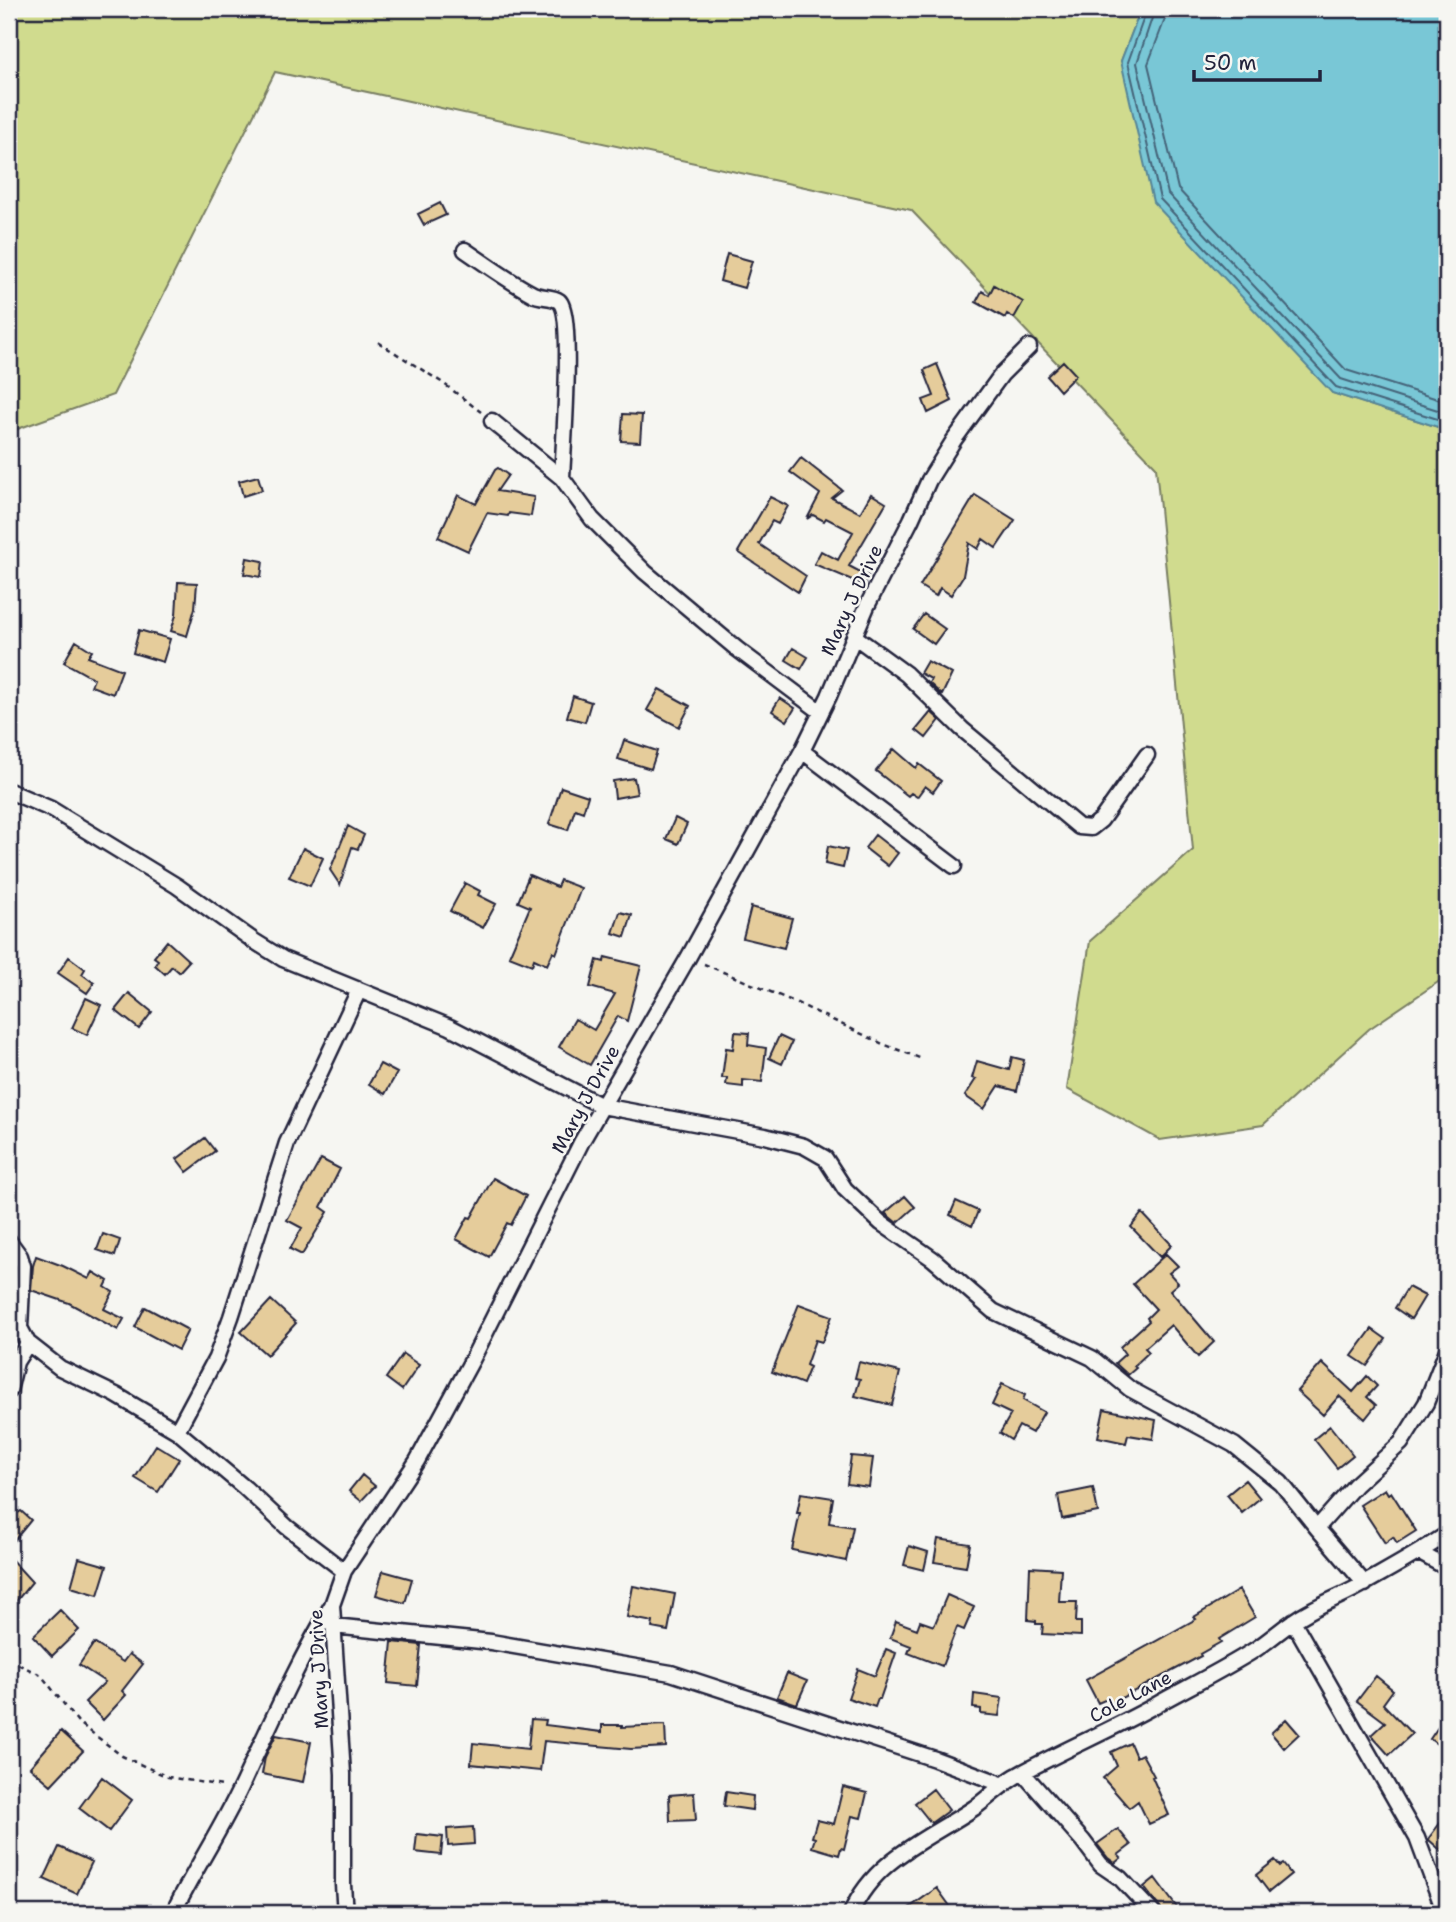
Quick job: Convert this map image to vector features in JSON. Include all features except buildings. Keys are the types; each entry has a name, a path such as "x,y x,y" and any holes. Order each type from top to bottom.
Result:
{"street":[{"path":"465,250 534,294 555,299 562,304 567,329 567,356 562,478"},
{"name":"Mary J Drive","path":"345,1913 344,1774 332,1605 344,1571 417,1461 602,1106 688,958 802,751 929,481 954,440 1002,374 1029,347"},
{"path":"492,422 562,478 593,519 645,572 737,649 821,712"},
{"path":"854,636 906,674 962,729 1079,827 1091,828 1101,820 1147,755"},
{"path":"802,751 954,866"},
{"path":"9,791 51,809 177,886 283,959 450,1027 602,1106 765,1136 804,1146 825,1158 845,1189 881,1223 933,1259 993,1311 1092,1358 1130,1389 1234,1445 1281,1483 1365,1584"},
{"path":"177,1431 215,1358 231,1317 287,1143 359,990"},
{"path":"9,1241 20,1256 23,1266 20,1328 28,1343 60,1368 116,1395 177,1431 287,1527 344,1571"},
{"path":"9,1391 16,1362 28,1343"},
{"path":"1317,1528 1355,1485 1401,1443 1426,1403 1447,1350"},
{"name":"Cole Lane","path":"851,1913 880,1869 924,1836 972,1808 1004,1785 1054,1755 1109,1731 1245,1655 1293,1621 1365,1584 1447,1534"},
{"path":"1419,1553 1447,1568"},
{"path":"173,1913 240,1789 307,1646 332,1605"},
{"path":"1293,1621 1417,1838 1443,1908"},
{"path":"333,1626 491,1642 671,1674 934,1759 1004,1785"},
{"path":"1023,1773 1101,1865 1120,1878 1153,1913"}],"path":[{"path":"378,342 463,396 492,422"},
{"path":"688,958 922,1059"},
{"path":"9,1660 41,1675 78,1722 122,1756 168,1777 240,1789"}],"green space":[{"path":"9,9 1141,9 1121,61 1332,393 1447,430 1447,976 1369,1029 1263,1125 1160,1140 1067,1089 1090,941 1193,850 1156,467 911,210 275,72 113,395 9,432"}],"water":[{"path":"1141,9 1447,9 1447,430 1332,393 1153,202 1121,61"}]}
